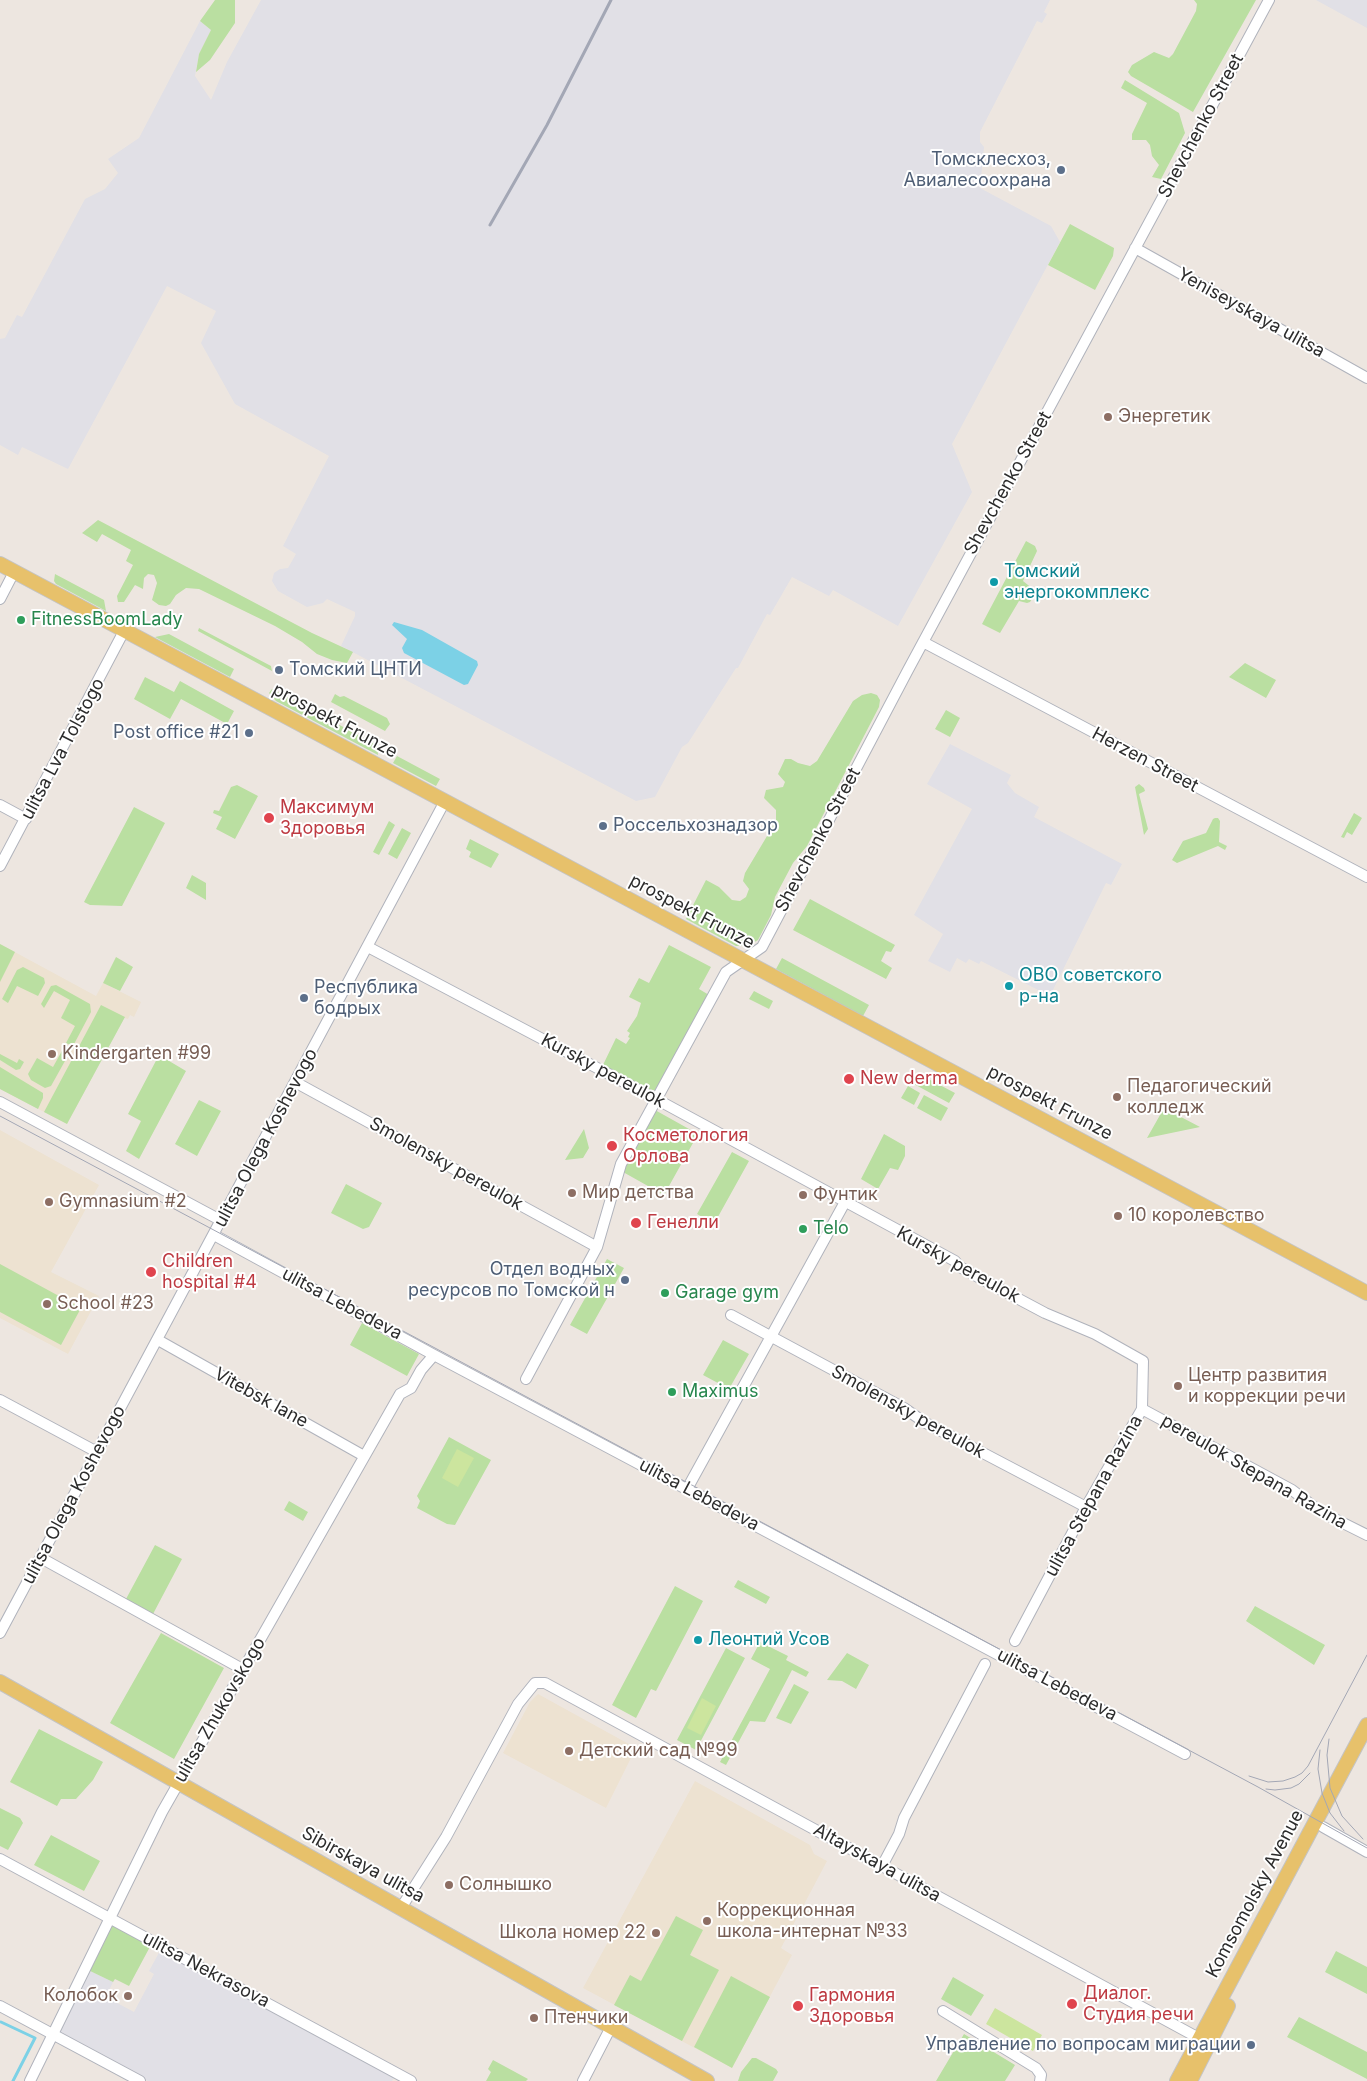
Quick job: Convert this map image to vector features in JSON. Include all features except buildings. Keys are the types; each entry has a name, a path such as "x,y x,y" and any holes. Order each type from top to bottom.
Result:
{"main road":[{"name":"prospekt Frunze","path":"0,564 1367,1293"},
{"name":"Sibirskaya ulitsa","path":"0,1682 707,2081"},
{"name":"Komsomolsky Avenue","path":"1190,2081 1205,2041 1367,1725"},
{"name":"Komsomolsky Avenue","path":"1177,2081 1205,2041 1367,1744"}],"street":[{"name":"Shevchenko Street","path":"526,1379 597,1247 619,1168 656,1099 726,972 762,947 923,642 1269,0"},
{"name":"Yeniseyskaya ulitsa","path":"1135,248 1367,378"},
{"path":"0,599 14,572"},
{"name":"ulitsa Lva Tolstogo","path":"0,866 124,631"},
{"name":"Herzen Street","path":"923,642 1367,878"},
{"name":"ulitsa Olega Koshevogo","path":"0,1633 445,802"},
{"path":"0,805 26,819"},
{"name":"Kursky pereulok","path":"368,947 656,1099 955,1261 960,1267 1045,1313 1095,1334 1128,1351"},
{"name":"Smolensky pereulok","path":"296,1082 597,1247"},
{"path":"0,1102 222,1221"},
{"path":"687,1489 845,1202"},
{"name":"ulitsa Lebedeva","path":"214,1235 1185,1754"},
{"name":"Smolensky pereulok","path":"731,1315 904,1408 924,1422 1086,1507"},
{"name":"Vitebsk lane","path":"158,1340 364,1456"},
{"name":"ulitsa Stepana Razina","path":"1015,1641 1086,1507 1142,1409 1143,1361 1128,1351"},
{"name":"ulitsa Zhukovskogo","path":"30,2081 162,1812 400,1394 411,1388 421,1370 434,1354"},
{"path":"0,1400 97,1452"},
{"name":"pereulok Stepana Razina","path":"1142,1409 1292,1490 1321,1512 1367,1535"},
{"path":"41,1558 244,1670"},
{"path":"882,1866 899,1834 904,1818 985,1664"},
{"name":"Altayskaya ulitsa","path":"401,1908 446,1837 518,1704 535,1683 545,1683 1205,2041"},
{"path":"1323,1826 1367,1852"},
{"name":"ulitsa Nekrasova","path":"0,1859 411,2081"},
{"path":"0,2006 54,2033 140,2081"},
{"path":"943,2011 1036,2068 1041,2074 1040,2081"},
{"path":"582,2081 611,2027"}],"shaded area":[{"path":"261,0 1050,0 1044,12 1047,14 1042,23 1037,21 980,132 980,142 984,147 980,188 1051,226 1060,242 952,444 972,492 898,626 833,590 829,596 792,577 770,615 767,614 738,668 736,668 688,743 682,747 655,797 636,801 341,646 355,616 355,612 327,599 323,603 307,607 278,591 272,581 274,573 280,569 288,568 296,554 283,546 329,456 235,404 201,343 216,311 167,286 68,469 22,447 18,455 0,445 0,339 5,338 17,315 22,317 85,199 105,189 118,173 108,159 139,138 200,21 211,30 199,54 195,76 211,100 227,62"},
{"path":"1316,0 1367,0 1367,28"},
{"path":"950,744 1011,775 1007,783 1015,793 1039,807 1034,817 1122,864 1111,885 1106,883 1050,996 981,961 979,964 969,959 966,963 957,958 950,972 928,961 943,934 914,915 972,809 927,784"},
{"name":"Kindergarten #99","path":"0,944 96,996 103,983 141,1002 134,1017 130,1015 128,1019 124,1018 67,1124 0,1089"},
{"path":"0,1130 99,1185 51,1272 99,1296 68,1354 0,1318"},
{"name":"Детский сад №99","path":"538,1694 636,1748 606,1808 503,1753 530,1702"},
{"name":"Коррекционная школа-интернат №33","path":"695,1781 810,1845 814,1854 827,1861 781,1948 792,1955 732,2068 583,1988"},
{"path":"161,1949 395,2076 392,2081 148,2081 57,2031 88,1970 113,1982 106,1997 134,2012 154,1974 149,1971"}],"green space":[{"path":"215,0 235,0 235,23 210,60 196,72 199,54 211,30 200,21"},
{"path":"1194,0 1256,0 1193,112 1131,76 1128,72 1132,65 1154,52 1169,58 1173,54 1196,11 1197,4"},
{"path":"1125,80 1179,113 1185,133 1161,179 1152,177 1159,165 1152,156 1150,145 1146,140 1132,140 1132,134 1147,103 1121,88"},
{"path":"1070,224 1114,248 1113,256 1095,290 1048,265"},
{"path":"98,520 312,633 353,652 347,663 317,654 302,642 275,626 199,589 186,588 176,595 170,604 166,606 159,605 152,600 157,583 154,575 148,574 144,578 143,589 135,585 124,602 118,602 117,596 133,565 126,561 131,550 102,534 97,542 82,533"},
{"path":"1026,541 1035,546 1037,551 1023,581 1033,589 1035,594 1030,602 1019,601 1000,633 982,624"},
{"path":"55,574 104,600 106,611 56,584 54,581"},
{"path":"199,628 271,666 272,671 198,631"},
{"path":"169,634 234,669 230,677 155,637"},
{"path":"1245,663 1276,680 1266,698 1229,677"},
{"path":"145,677 174,692 180,681 234,711 227,724 181,699 170,719 134,699"},
{"path":"272,689 377,745 378,755 276,701 269,693"},
{"path":"871,693 877,695 880,700 879,707 807,846 793,863 775,897 771,915 758,940 749,945 736,946 686,919 706,880 719,887 732,900 740,901 746,897 749,889 743,881 745,873 776,821 776,810 764,798 766,790 783,787 785,782 778,774 785,759 791,759 810,766 817,761 853,701 862,695"},
{"path":"335,694 340,697 344,696 387,718 390,724 385,731 331,702"},
{"path":"946,710 960,718 950,737 935,729"},
{"path":"397,756 440,779 436,786 393,763"},
{"path":"1139,784 1145,791 1139,794 1148,829 1144,835 1135,787"},
{"path":"237,785 258,796 235,839 216,829 222,817 213,813 214,810 219,811 231,787"},
{"path":"134,807 165,823 122,906 90,905 84,902"},
{"path":"1354,813 1362,818 1352,835 1347,832 1344,838 1341,837"},
{"path":"1215,818 1218,818 1220,821 1219,842 1227,846 1225,850 1218,846 1177,863 1172,860 1183,841 1206,833"},
{"path":"389,821 395,825 379,855 373,852"},
{"path":"402,828 411,833 397,859 388,854"},
{"path":"470,839 499,854 491,868 469,857 471,852 466,849"},
{"path":"192,875 206,883 206,900 186,888"},
{"path":"810,899 895,945 891,952 886,951 881,961 892,968 886,979 793,930"},
{"path":"0,944 15,952 0,982"},
{"path":"669,945 711,967 699,989 709,995 657,1087 655,1090 649,1091 602,1067 616,1038 626,1044 630,1038 628,1037 630,1033 627,1031 637,1016 641,1003 629,997 639,978 649,983"},
{"path":"116,957 133,967 120,991 103,983"},
{"path":"782,958 869,1005 863,1016 776,969"},
{"path":"23,967 44,978 45,983 38,996 17,986 8,1003 2,999 17,970"},
{"path":"56,985 90,1004 91,1012 73,1046 66,1043 75,1026 61,1018 70,1000 54,991 44,1008 41,1004 51,986"},
{"path":"754,991 773,1001 769,1009 749,999"},
{"path":"101,1005 125,1017 67,1124 44,1112"},
{"path":"63,1049 70,1052 51,1086 45,1088 31,1080 28,1074 37,1058 53,1067"},
{"path":"0,1054 17,1063 19,1059 24,1062 20,1069 16,1070 0,1060"},
{"path":"159,1055 186,1071 139,1159 126,1151 141,1121 128,1114"},
{"path":"0,1067 43,1093 38,1109 0,1089"},
{"path":"917,1073 955,1093 949,1103 912,1083"},
{"path":"908,1086 920,1093 914,1105 901,1098"},
{"path":"924,1095 948,1108 941,1121 917,1108"},
{"path":"199,1100 221,1111 197,1156 175,1144"},
{"path":"1164,1108 1200,1127 1147,1138"},
{"path":"655,1110 698,1134 664,1195 623,1172 623,1168"},
{"path":"584,1129 589,1148 583,1158 565,1160"},
{"path":"884,1134 905,1146 905,1156 898,1170 890,1168 878,1189 861,1179"},
{"path":"732,1152 749,1161 714,1224 697,1214"},
{"path":"346,1184 382,1203 369,1227 363,1229 331,1213"},
{"path":"607,1259 624,1268 587,1334 570,1325"},
{"path":"0,1264 81,1308 61,1345 0,1312"},
{"path":"362,1323 419,1354 407,1376 350,1345"},
{"path":"723,1340 749,1354 729,1389 703,1375"},
{"path":"449,1437 491,1460 455,1525 447,1524 417,1508 420,1501 417,1496"},
{"path":"457,1449 474,1458 458,1487 442,1478"},
{"path":"289,1501 308,1512 303,1521 284,1510"},
{"path":"155,1545 182,1559 153,1614 126,1599"},
{"path":"738,1580 770,1597 766,1604 734,1587"},
{"path":"675,1586 703,1601 656,1691 651,1689 636,1718 612,1705"},
{"path":"1255,1606 1325,1645 1314,1665 1246,1621"},
{"path":"161,1633 224,1668 174,1759 110,1723"},
{"path":"760,1642 788,1656 786,1660 809,1672 806,1677 792,1670 765,1722 750,1721 726,1765 720,1762 770,1669 751,1659"},
{"path":"726,1648 745,1658 696,1750 677,1740"},
{"path":"847,1653 869,1665 856,1689 842,1681 827,1680"},
{"path":"794,1684 809,1692 791,1724 776,1718"},
{"path":"702,1698 716,1706 701,1735 687,1728"},
{"path":"39,1729 103,1762 93,1780 76,1799 61,1799 57,1806 10,1782"},
{"path":"0,1808 20,1818 23,1823 8,1850 0,1846"},
{"path":"51,1835 100,1861 84,1891 34,1865"},
{"path":"676,1916 703,1930 690,1955 719,1970 682,2041 614,2005 630,1975 641,1981"},
{"path":"116,1924 152,1943 129,1986 115,1979 113,1982 88,1970 111,1925"},
{"path":"1336,1951 1367,1967 1367,1994 1325,1972"},
{"path":"731,1976 770,1997 732,2068 694,2047"},
{"path":"953,1977 984,1995 971,2016 941,1999"},
{"path":"995,2008 1042,2035 1033,2051 986,2024"},
{"path":"1299,2017 1367,2052 1367,2079 1287,2037"},
{"path":"964,2034 1015,2065 1005,2081 936,2081"},
{"path":"752,2058 756,2058 776,2069 778,2072 773,2081 738,2081 741,2072"},
{"path":"493,2060 528,2079 526,2081 486,2081 491,2072 488,2069"}],"water":[{"path":"394,622 422,630 477,661 478,665 468,684 464,685 404,653 402,648 407,639 392,625"}],"waterway":[{"path":"1,2022 35,2038 13,2081"}],"tram line":[{"path":"0,1116 1258,1787 1367,1848"},
{"path":"1249,1776 1268,1782 1283,1781 1302,1773 1308,1766 1367,1655"},
{"path":"1329,1739 1327,1755 1330,1788 1342,1816 1363,1839"},
{"path":"1320,1750 1318,1769 1322,1793 1330,1813 1344,1831"},
{"path":"1266,1789 1291,1788 1299,1784 1310,1773"}],"railway":[{"path":"490,225 547,125 611,0"}],"place":[{"name":"Томсклесхоз, Авиалесоохрана","path":"1061,170"},
{"name":"Энергетик","path":"1108,417"},
{"name":"Томский энергокомплекс","path":"994,582"},
{"name":"FitnessBoomLady","path":"21,620"},
{"name":"Томский ЦНТИ","path":"279,670"},
{"name":"Post office #21","path":"249,733"},
{"name":"Максимум Здоровья","path":"269,818"},
{"name":"Россельхознадзор","path":"603,826"},
{"name":"ОВО советского р-на","path":"1009,986"},
{"name":"Республика бодрых","path":"304,998"},
{"name":"Kindergarten #99","path":"52,1054"},
{"name":"New derma","path":"849,1079"},
{"name":"Педагогический колледж","path":"1117,1097"},
{"name":"Косметология Орлова","path":"612,1146"},
{"name":"Мир детства","path":"572,1193"},
{"name":"Фунтик","path":"803,1195"},
{"name":"Gymnasium #2","path":"49,1202"},
{"name":"10 королевство","path":"1118,1216"},
{"name":"Генелли","path":"636,1223"},
{"name":"Telo","path":"803,1229"},
{"name":"Children hospital #4","path":"151,1272"},
{"name":"Отдел водных ресурсов по Томской н","path":"625,1280"},
{"name":"Garage gym","path":"665,1293"},
{"name":"School #23","path":"47,1304"},
{"name":"Центр развития и коррекции речи","path":"1178,1386"},
{"name":"Maximus","path":"672,1392"},
{"name":"Леонтий Усов","path":"698,1640"},
{"name":"Детский сад №99","path":"569,1751"},
{"name":"Солнышко","path":"449,1885"},
{"name":"Коррекционная школа-интернат №33","path":"707,1921"},
{"name":"Школа номер 22","path":"656,1933"},
{"name":"Колобок","path":"128,1996"},
{"name":"Диалог. Студия речи","path":"1072,2004"},
{"name":"Гармония Здоровья","path":"798,2006"},
{"name":"Птенчики","path":"534,2018"},
{"name":"Управление по вопросам миграции","path":"1251,2045"}]}
